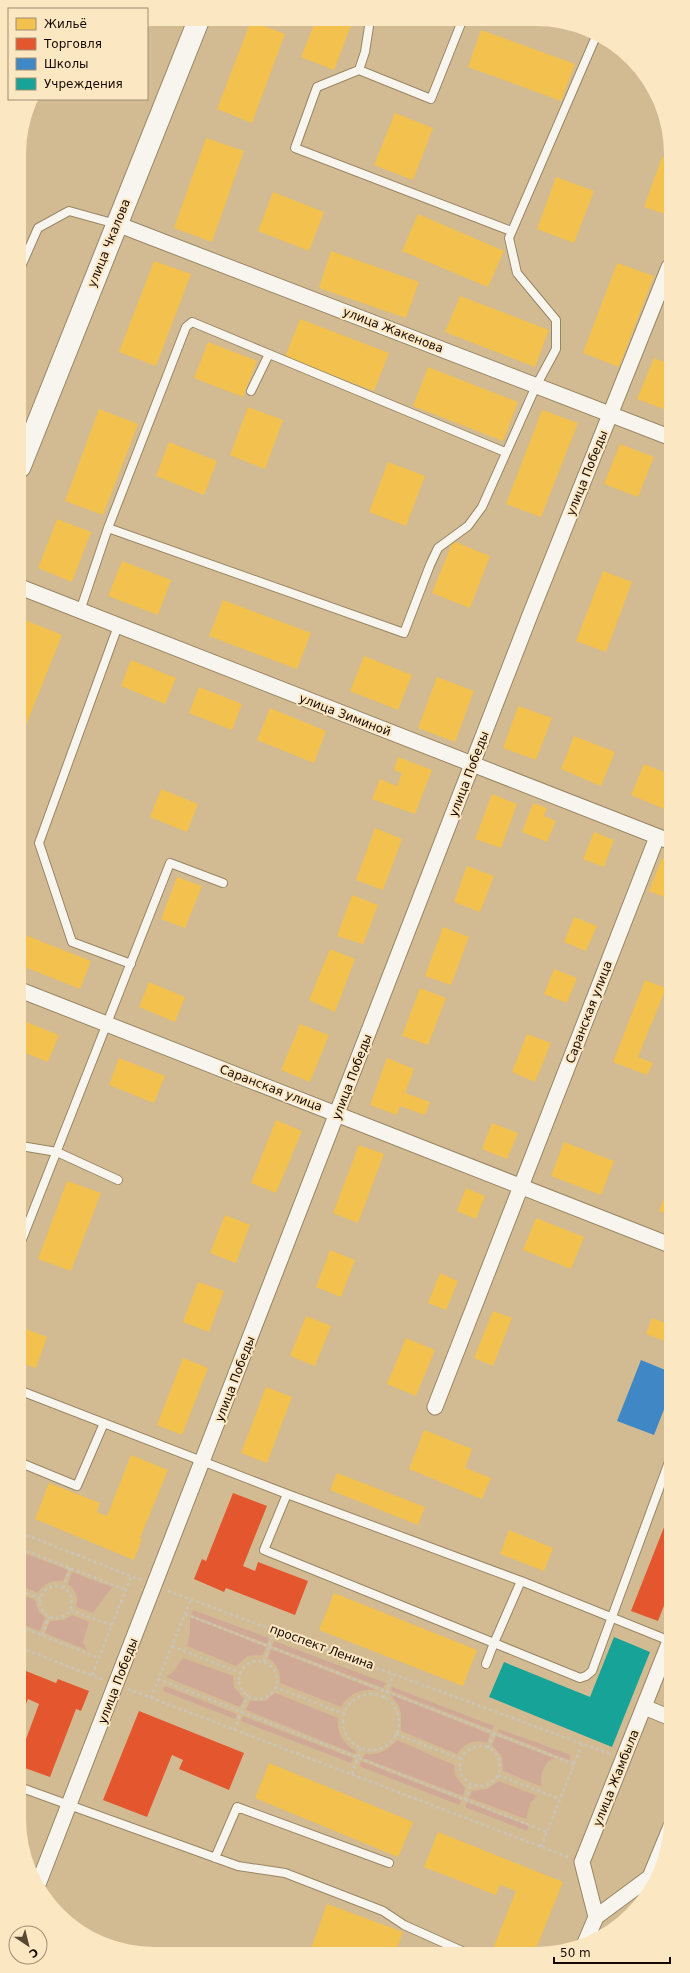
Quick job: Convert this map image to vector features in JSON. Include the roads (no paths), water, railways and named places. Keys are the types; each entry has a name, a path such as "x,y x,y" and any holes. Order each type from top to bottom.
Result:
{"main road":[{"name":"улица Чкалова","path":"26,442 117,224 196,26"}],"street":[{"name":"улица Жакенова","path":"117,224 664,435"},
{"name":"улица Победы","path":"41,1879 473,765 664,279"},
{"name":"улица Зиминой","path":"26,589 663,839"},
{"name":"Саранская улица","path":"435,1407 522,1187 663,839"},
{"name":"Саранская улица","path":"26,992 664,1243"},
{"name":"улица Жамбыла","path":"596,1917 582,1862 664,1656"},
{"path":"644,1707 664,1715"},
{"path":"593,1933 596,1917 650,1877 657,1860"}],"lane":[{"path":"359,70 365,52 369,26"},
{"path":"460,26 431,99 359,70 318,87 295,148 511,231"},
{"path":"108,528 404,633 438,548 468,526 482,507 505,452 536,386 556,349 556,320 517,273 509,238 594,40"},
{"path":"26,257 38,228 69,211 117,224"},
{"path":"80,611 108,528 189,324 192,322 505,452"},
{"path":"251,391 269,354"},
{"path":"118,626 39,843 72,942 131,964"},
{"path":"26,1230 170,863 223,883"},
{"path":"26,1147 57,1152 118,1180"},
{"path":"26,1393 287,1494 520,1581 664,1639"},
{"path":"26,1465 77,1486 104,1423"},
{"path":"287,1494 264,1550 580,1678 586,1676 592,1671 664,1475"},
{"path":"486,1664 520,1581"},
{"path":"26,1789 238,1866 285,1873 383,1911 404,1925 453,1947"},
{"path":"215,1858 238,1807 389,1863"}]}
